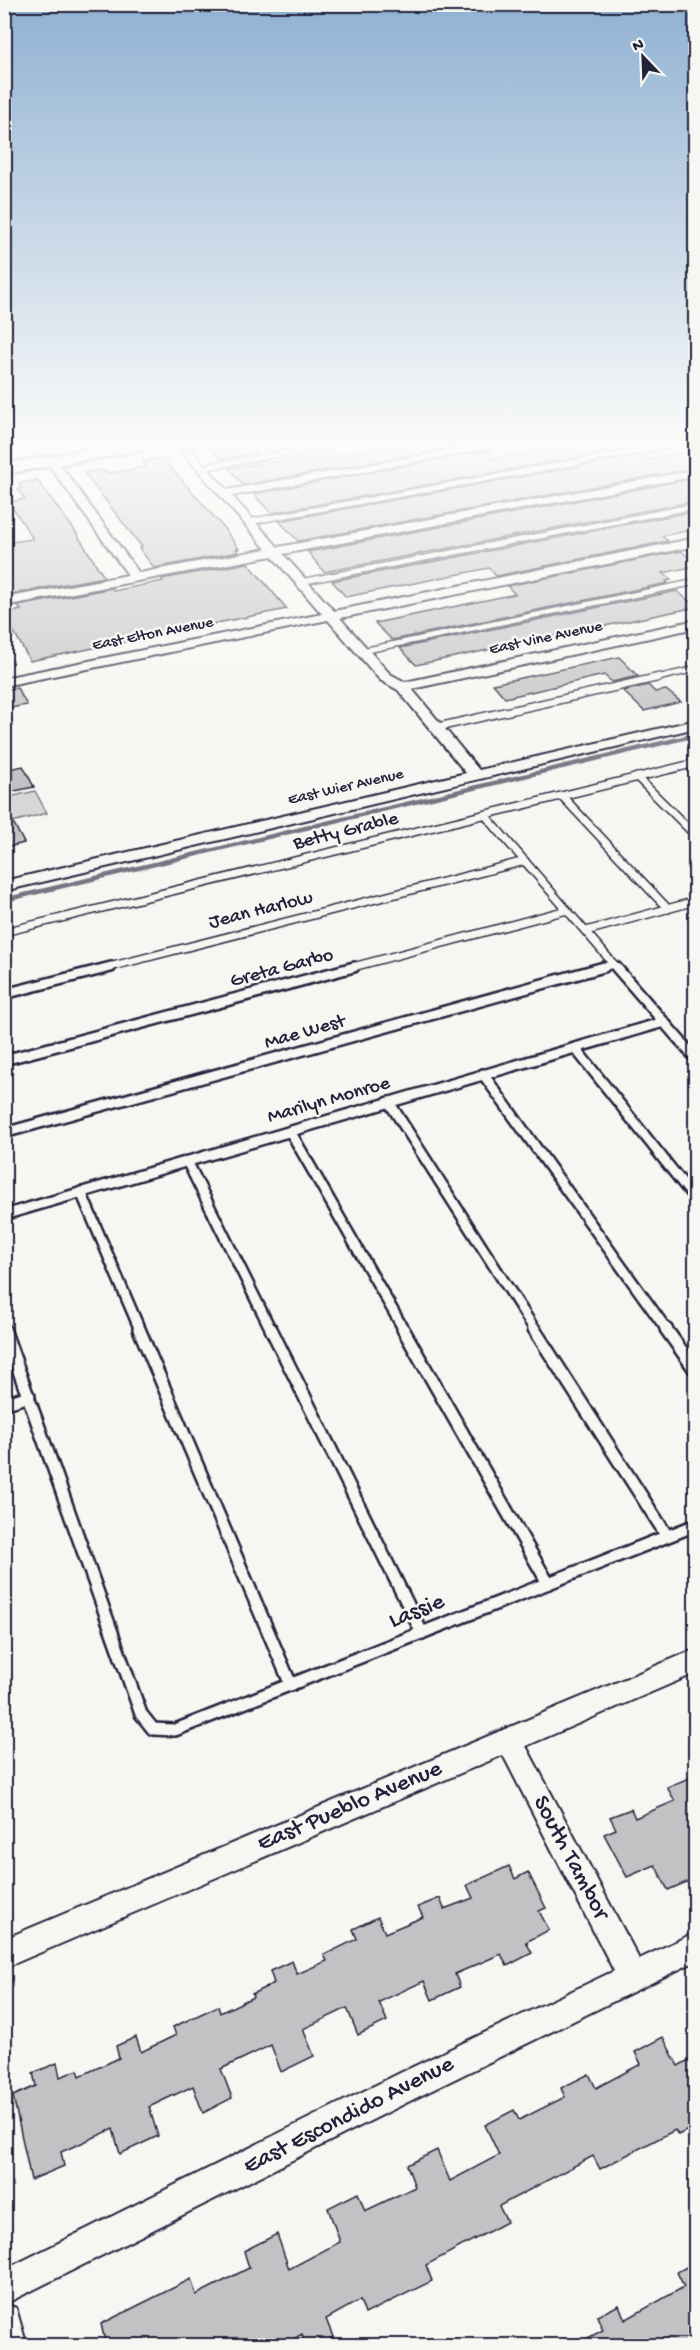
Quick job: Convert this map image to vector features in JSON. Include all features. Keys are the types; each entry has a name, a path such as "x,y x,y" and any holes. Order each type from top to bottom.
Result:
{"street":[{"path":"120,556 136,578"},
{"path":"4,602 255,556"},
{"path":"277,556 385,677 403,687 476,776"},
{"name":"East Elton Avenue","path":"4,682 628,556"},
{"name":"East Vine Avenue","path":"403,687 696,624"},
{"name":"East Wier Avenue","path":"4,886 696,724"},
{"name":"East Pueblo Avenue","path":"4,1954 696,1661"},
{"name":"South Tambor","path":"508,1740 632,1976"},
{"name":"East Escondido Avenue","path":"4,2288 411,2084 696,1946"},
{"path":"4,2320 10,2346"}],"lane":[{"path":"300,582 437,556"},
{"path":"362,651 696,582"},
{"path":"438,727 696,669"},
{"name":"Betty Grable","path":"4,932 696,763"},
{"path":"637,777 696,836"},
{"path":"562,796 668,909"},
{"path":"485,815 696,1059"},
{"name":"Jean Harlow","path":"4,994 525,861"},
{"path":"586,931 696,901"},
{"name":"Greta Garbo","path":"4,1060 567,910"},
{"name":"Mae West","path":"4,1133 614,964"},
{"name":"Marilyn Monroe","path":"4,1215 664,1022"},
{"path":"575,1048 696,1200"},
{"path":"483,1074 696,1371"},
{"path":"389,1102 667,1536"},
{"path":"290,1131 548,1583"},
{"path":"187,1161 422,1633"},
{"path":"81,1192 291,1685"},
{"path":"4,1328 29,1396 4,1404"},
{"name":"Lassie","path":"29,1396 141,1714 153,1729 175,1730 696,1525"}],"shaded area":[{"path":"35,791 47,813 12,822 5,807 5,798"}],"building":[{"path":"4,556 91,556 104,577 11,594 4,583"},
{"path":"145,556 219,556 154,568"},
{"path":"311,556 410,556 324,572"},
{"path":"464,556 596,556 496,576 489,568 346,597 332,581"},
{"path":"658,556 687,556 696,563 696,566 663,573 671,580 666,581 668,583 392,640 375,623 515,594 507,586"},
{"path":"248,563 287,609 30,661 4,614 21,610 18,606 112,588 114,591 163,581 162,579"},
{"path":"677,591 696,607 416,665 400,648"},
{"path":"619,657 638,676 612,682 604,675 505,698 493,684"},
{"path":"648,685 655,692 666,690 681,702 644,711 623,691"},
{"path":"17,688 27,705 4,709 4,690"},
{"path":"23,766 34,787 10,792 4,782 4,770"},
{"path":"4,805 24,843 4,848"},
{"path":"696,1775 696,1878 668,1890 655,1865 627,1877 604,1834 616,1829 610,1817 631,1809 635,1818 675,1801 667,1787"},
{"path":"509,1866 515,1879 528,1872 546,1908 539,1911 549,1930 526,1942 532,1953 507,1966 501,1954 455,1974 460,1987 432,2000 424,1981 379,2002 387,2021 358,2035 347,2008 303,2029 314,2056 281,2072 271,2045 221,2069 232,2098 203,2113 193,2086 149,2107 158,2136 120,2154 113,2129 61,2152 64,2166 31,2180 13,2096 36,2086 33,2073 57,2063 60,2077 78,2070 80,2076 119,2058 116,2046 136,2037 141,2052 176,2035 173,2027 218,2006 220,2013 253,1997 252,1994 274,1983 270,1971 292,1961 297,1974 327,1961 324,1955 357,1939 353,1929 378,1917 385,1933 423,1917 418,1907 440,1898 444,1909 473,1898 467,1885"},
{"path":"663,2037 678,2066 696,2056 696,2126 678,2135 675,2130 600,2169 593,2156 499,2206 507,2222 426,2265 432,2281 365,2314 360,2300 326,2319 333,2337 316,2346 307,2346 302,2334 281,2346 106,2346 101,2324 191,2279 196,2295 249,2268 244,2251 277,2234 289,2269 340,2242 328,2208 358,2193 365,2211 415,2187 407,2165 437,2150 450,2181 499,2155 485,2125 514,2110 519,2120 565,2097 561,2088 589,2074 596,2088 641,2064 635,2052"},
{"path":"696,2262 696,2346 573,2346 603,2330 597,2316 619,2305 625,2320 684,2287 677,2272"}],"waterway":[{"path":"4,900 696,735"}]}
